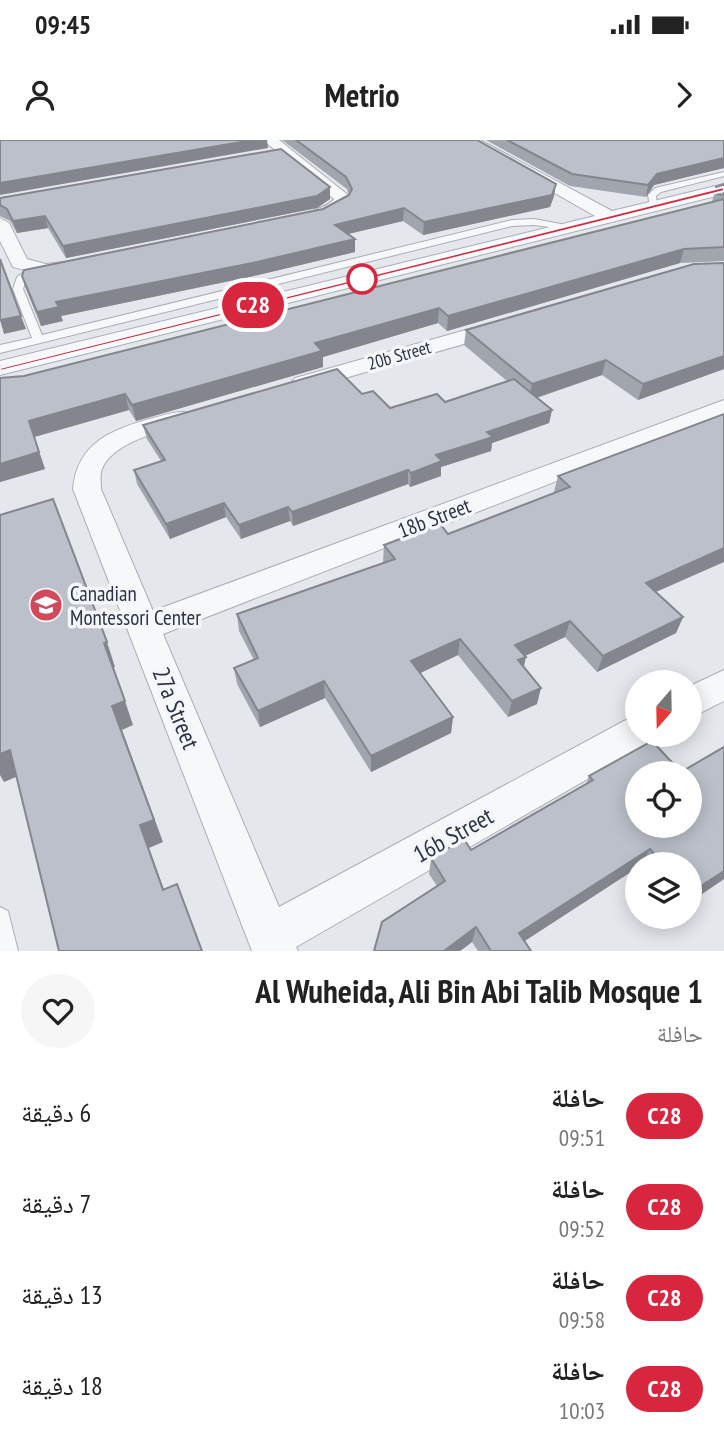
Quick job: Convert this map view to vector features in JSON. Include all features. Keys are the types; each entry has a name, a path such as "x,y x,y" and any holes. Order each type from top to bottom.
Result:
{"street":[{"path":"270,140 339,194 342,202 323,214 296,220"},
{"path":"468,140 610,217"},
{"path":"258,157 285,152"},
{"path":"0,368 654,206 705,200 724,189"},
{"path":"0,223 16,259 35,268 57,269 96,262"},
{"name":"20b Street","path":"282,389 522,320"},
{"name":"18b Street","path":"144,628 724,407"},
{"name":"27a Street","path":"204,412 121,438 102,451 90,465 85,478 87,489 272,944"},
{"path":"702,696 724,684"},
{"name":"16b Street","path":"272,944 625,739"}],"lane":[{"path":"654,206 652,195 658,190 724,174"},
{"path":"0,349 512,223 534,222 572,227"},
{"path":"35,268 21,279 18,289 38,339"},
{"path":"0,919 6,951"}],"building":[{"path":"0,140 253,140 0,183"},
{"path":"296,140 477,140 556,184 552,195 424,222 404,208 335,225 355,239 257,262 56,302 59,307 37,312 22,276 24,270 323,209 349,195 352,189 346,177"},
{"path":"507,140 724,140 724,158 657,174 648,185 572,174"},
{"path":"281,149 330,187 317,196 63,246 45,216 13,221 7,209 0,205 0,198"},
{"path":"724,184 724,195 717,194 716,187"},
{"path":"724,199 724,247 684,249 448,316 439,308 315,343 322,351 132,405 125,394 29,421 39,452 0,464 0,378 24,376"},
{"path":"0,259 21,316 0,320"},
{"path":"724,263 724,356 643,384 606,360 532,384 466,330 694,264"},
{"path":"337,369 362,394 373,391 390,408 437,394 445,402 514,379 552,410 487,432 493,437 436,455 442,461 411,473 408,470 292,512 288,507 239,525 224,503 166,524 134,470 165,460 143,425"},
{"path":"724,414 724,548 646,583 683,617 603,656 570,621 515,645 526,657 518,660 541,688 512,701 460,639 411,661 453,717 371,756 324,681 258,711 234,668 258,658 237,614 395,559 384,545 440,524 448,534 570,487 558,476"},
{"path":"53,499 107,642 104,643 125,701 112,706 154,820 140,825 163,890 177,884 202,951 59,951 10,750 0,754 0,515"},
{"path":"641,747 658,747 671,761 625,761 625,838 702,838 700,761 724,747 724,871 702,885 702,852 653,852 650,849 645,852 625,852 625,865 519,933 531,951 491,951 476,927 444,951 374,951 382,922 445,881 431,858 464,839 471,850 593,780 589,776"}],"bus line":[{"name":"C28","path":"0,368 724,189"}],"place":[{"name":"Canadian Montessori Center","path":"46,605"}]}
